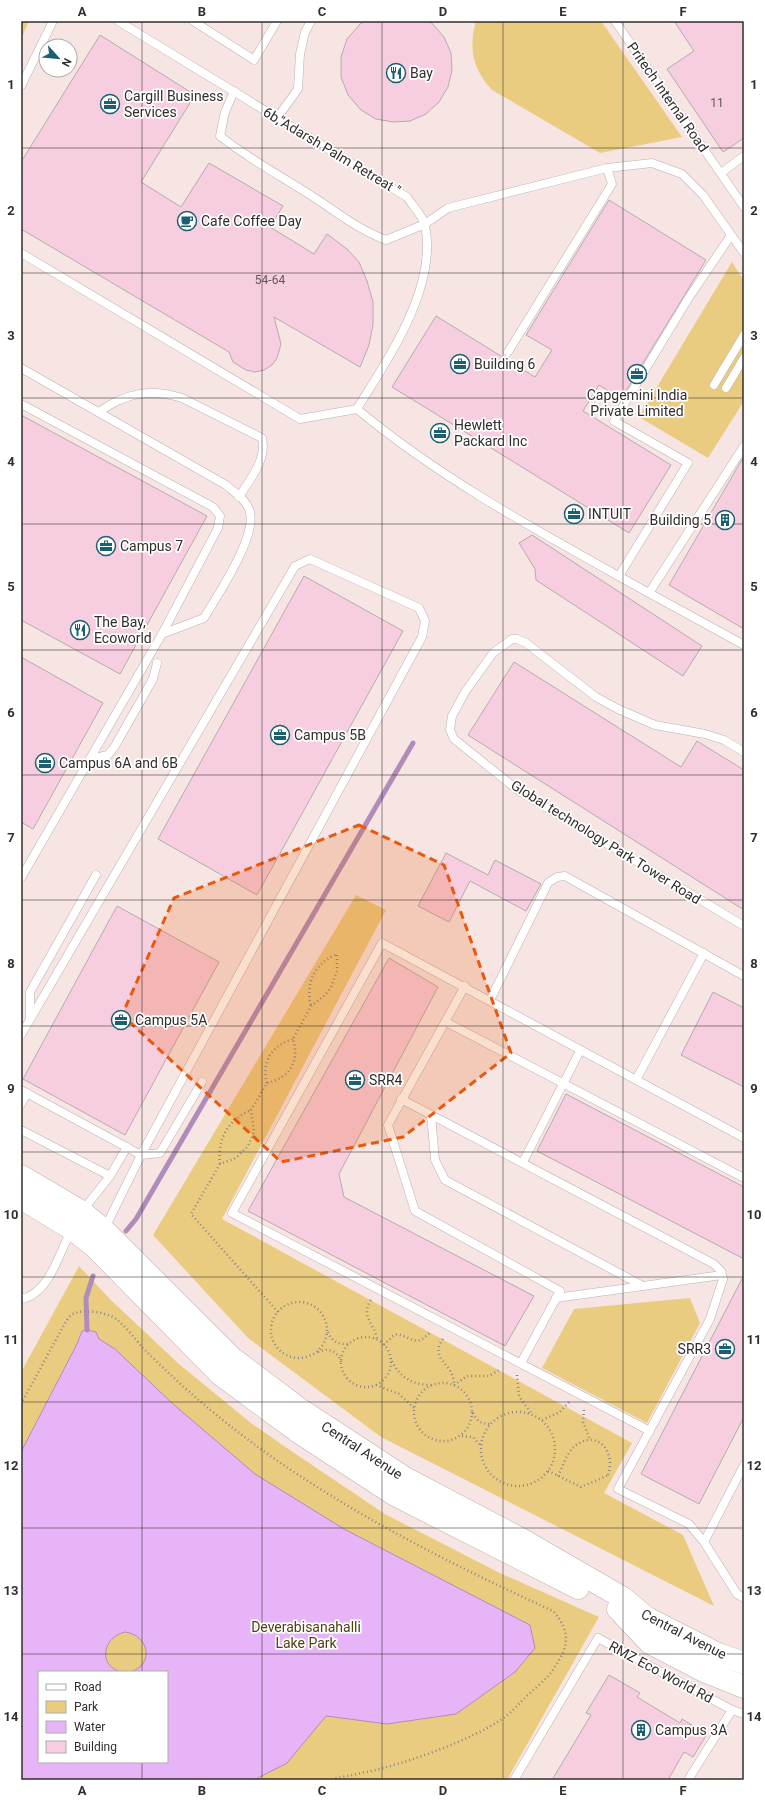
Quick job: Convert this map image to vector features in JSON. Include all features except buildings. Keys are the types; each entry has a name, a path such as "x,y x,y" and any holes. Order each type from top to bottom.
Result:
{"street":[{"name":"Central Avenue","path":"21,1176 77,1220 94,1246 221,1375 297,1431 395,1495 619,1602 642,1625 718,1664 744,1674"},
{"name":"Central Avenue","path":"21,1198 104,1230 232,1358 301,1410 405,1478 521,1538 619,1602 647,1618 718,1654 744,1663"},
{"path":"619,1602 658,1611 725,1645 744,1651"},
{"path":"619,1602 650,1643 704,1672 744,1687"}],"lane":[{"path":"21,86 53,21"},
{"name":"6b,\"Adarsh Palm Retreat \"","path":"118,21 407,197 425,224"},
{"path":"193,21 254,60 276,21"},
{"path":"277,118 298,89 300,54 305,32 311,21"},
{"name":"Pritech Internal Road","path":"616,21 744,207"},
{"path":"234,91 225,112 220,136 246,156 314,197 367,233 386,240 425,224 448,208 607,168 652,163 682,174 703,195 744,253"},
{"path":"721,173 744,156"},
{"path":"508,352 612,184 607,168"},
{"path":"357,410 408,324 427,262 425,224"},
{"path":"619,576 688,463 614,421 688,299 731,235"},
{"path":"21,253 300,419 357,410 387,434 512,516 744,645"},
{"path":"714,384 744,335"},
{"path":"726,388 744,358"},
{"path":"21,368 226,485 245,502 250,512 246,544 204,618 162,634"},
{"path":"100,412 120,399 132,394 157,392 170,394 182,398 262,438 264,453 239,497"},
{"path":"21,404 213,507 220,516 218,528 162,634 21,878"},
{"path":"649,593 744,446"},
{"path":"21,1035 295,566 310,559 419,608 425,621 422,637 141,1155 104,1230"},
{"name":"Global technology Park Tower Road","path":"744,752 724,740 705,734 655,724 618,709 596,697 526,643 517,639 512,639 493,653 465,692 452,716 450,723 454,740 519,792 744,926"},
{"path":"90,759 108,755 115,746 153,680 157,663"},
{"path":"30,1018 30,992 96,875"},
{"path":"490,1000 548,883 557,877 565,876 744,976"},
{"path":"650,1431 576,1391 232,1213 382,943 465,986 580,1051 744,1138"},
{"path":"636,1080 704,953"},
{"path":"465,986 446,1022 401,1099 388,1125 415,1211 560,1291 521,1363"},
{"path":"446,1022 744,1178"},
{"path":"523,1162 562,1083 580,1051"},
{"path":"21,1104 24,1092 141,1155 160,1153 202,1082"},
{"path":"401,1099 714,1264 721,1271 723,1279 710,1318 618,1489 688,1524 704,1542 738,1594 744,1598"},
{"path":"431,1115 436,1160 445,1180 643,1286"},
{"path":"21,1130 110,1176"},
{"path":"21,1299 30,1297 49,1280 77,1220 110,1176 127,1147"},
{"path":"556,1298 722,1275"},
{"path":"704,1542 744,1465"},
{"name":"RMZ Eco World Rd","path":"514,1780 598,1638 732,1710 744,1714"},
{"path":"688,1780 732,1710"}],"path":[{"path":"311,1006 309,991 312,976 322,962 337,954"},
{"path":"267,1083 265,1068 269,1054 279,1044 292,1039"},
{"path":"220,1164 220,1147 225,1131 236,1118 251,1110"},
{"path":"371,1300 368,1305 367,1316 368,1321 375,1329 377,1340"},
{"path":"349,1344 337,1343 329,1336 326,1323 318,1309 304,1302 296,1302 281,1309 272,1322 272,1338 280,1352 287,1356 303,1358 322,1350 332,1351 340,1358 343,1371 353,1383 368,1387 376,1385 388,1375 391,1359"},
{"path":"21,1404 65,1323 72,1314 80,1312 95,1312 112,1316 185,1388 251,1443 286,1467 322,1490 413,1542 468,1571 553,1611 566,1633 566,1648 556,1667 542,1684 511,1712 499,1721 458,1741 419,1756 384,1768 330,1780"},
{"path":"317,1352 326,1339 327,1330"},
{"path":"384,1345 397,1334 414,1341 423,1339 430,1332"},
{"path":"341,1364 344,1350 349,1344 362,1338 377,1340 384,1345 394,1367 406,1379 418,1384 431,1385 438,1383 454,1385 467,1395 477,1420 482,1423 490,1424"},
{"path":"443,1339 440,1344 439,1354 441,1359 453,1373 454,1385"},
{"path":"521,1363 517,1380 517,1389 522,1403 532,1414 542,1420 552,1432 555,1441 554,1460 548,1471 538,1481 530,1485 516,1487 503,1484 488,1472 481,1456 481,1448 485,1431 490,1424 501,1416 513,1412 532,1414"},
{"path":"454,1385 468,1376 489,1376 499,1370"},
{"path":"376,1385 398,1394 414,1408"},
{"path":"431,1385 420,1395 414,1408 414,1416 419,1429 430,1439 445,1442 469,1435 477,1440 481,1448"},
{"path":"542,1420 560,1412 576,1391"},
{"path":"589,1398 583,1414 583,1422 590,1440"},
{"path":"458,1437 468,1426 472,1410"},
{"path":"548,1471 558,1476 581,1487 608,1475 611,1468 610,1455 602,1444 596,1440 580,1442 571,1450 558,1476"},
{"path":"608,1475 622,1482"}],"highlighted area":[{"path":"359,825 444,865 511,1053 403,1137 281,1162 122,1015 174,898"}],"shaded area":[{"path":"29,21 744,21 744,1780 507,1780 599,1617 500,1573 385,1514 287,1448 251,1423 179,1364 111,1300 79,1266 21,1372 21,39"}],"green space":[{"path":"21,21 29,21 21,39"},
{"path":"476,21 601,21 682,137 600,153 492,90 480,75 474,58 472,40"},
{"path":"732,262 744,281 744,401 708,458 639,417"},
{"path":"356,895 386,910 222,1219 632,1443 604,1493 683,1535 714,1606 381,1437 248,1338 153,1235"},
{"name":"Deverabisanahalli Lake Park","path":"79,1266 111,1300 179,1364 251,1423 287,1448 385,1514 500,1573 599,1617 507,1780 21,1780 21,1372"},
{"path":"690,1298 700,1323 647,1423 542,1368 574,1309"}],"water":[{"name":"Deverabisanahalli Lake Park","path":"87,1330 96,1332 99,1339 115,1349 173,1404 255,1474 344,1529 530,1625 535,1648 515,1672 456,1714 387,1724 326,1716 287,1763 254,1780 21,1780 21,1452 77,1344 82,1331"}],"waterway":[{"path":"126,1231 136,1219 413,743"},
{"path":"87,1330 86,1298 93,1276"}],"place":[{"name":"Bay","path":"396,73"},
{"name":"Cargill Business Services","path":"110,104"},
{"name":"Cafe Coffee Day","path":"187,221"},
{"name":"Building 6","path":"460,364"},
{"name":"Capgemini India Private Limited","path":"637,374"},
{"name":"Hewlett Packard Inc","path":"440,433"},
{"name":"INTUIT","path":"574,514"},
{"name":"Building 5","path":"725,520"},
{"name":"Campus 7","path":"106,546"},
{"name":"The Bay, Ecoworld","path":"80,630"},
{"name":"Campus 5B","path":"280,735"},
{"name":"Campus 6A and 6B","path":"45,763"},
{"name":"Campus 5A","path":"121,1020"},
{"name":"SRR4","path":"355,1080"},
{"name":"SRR3","path":"725,1349"},
{"name":"Campus 3A","path":"641,1730"}]}
